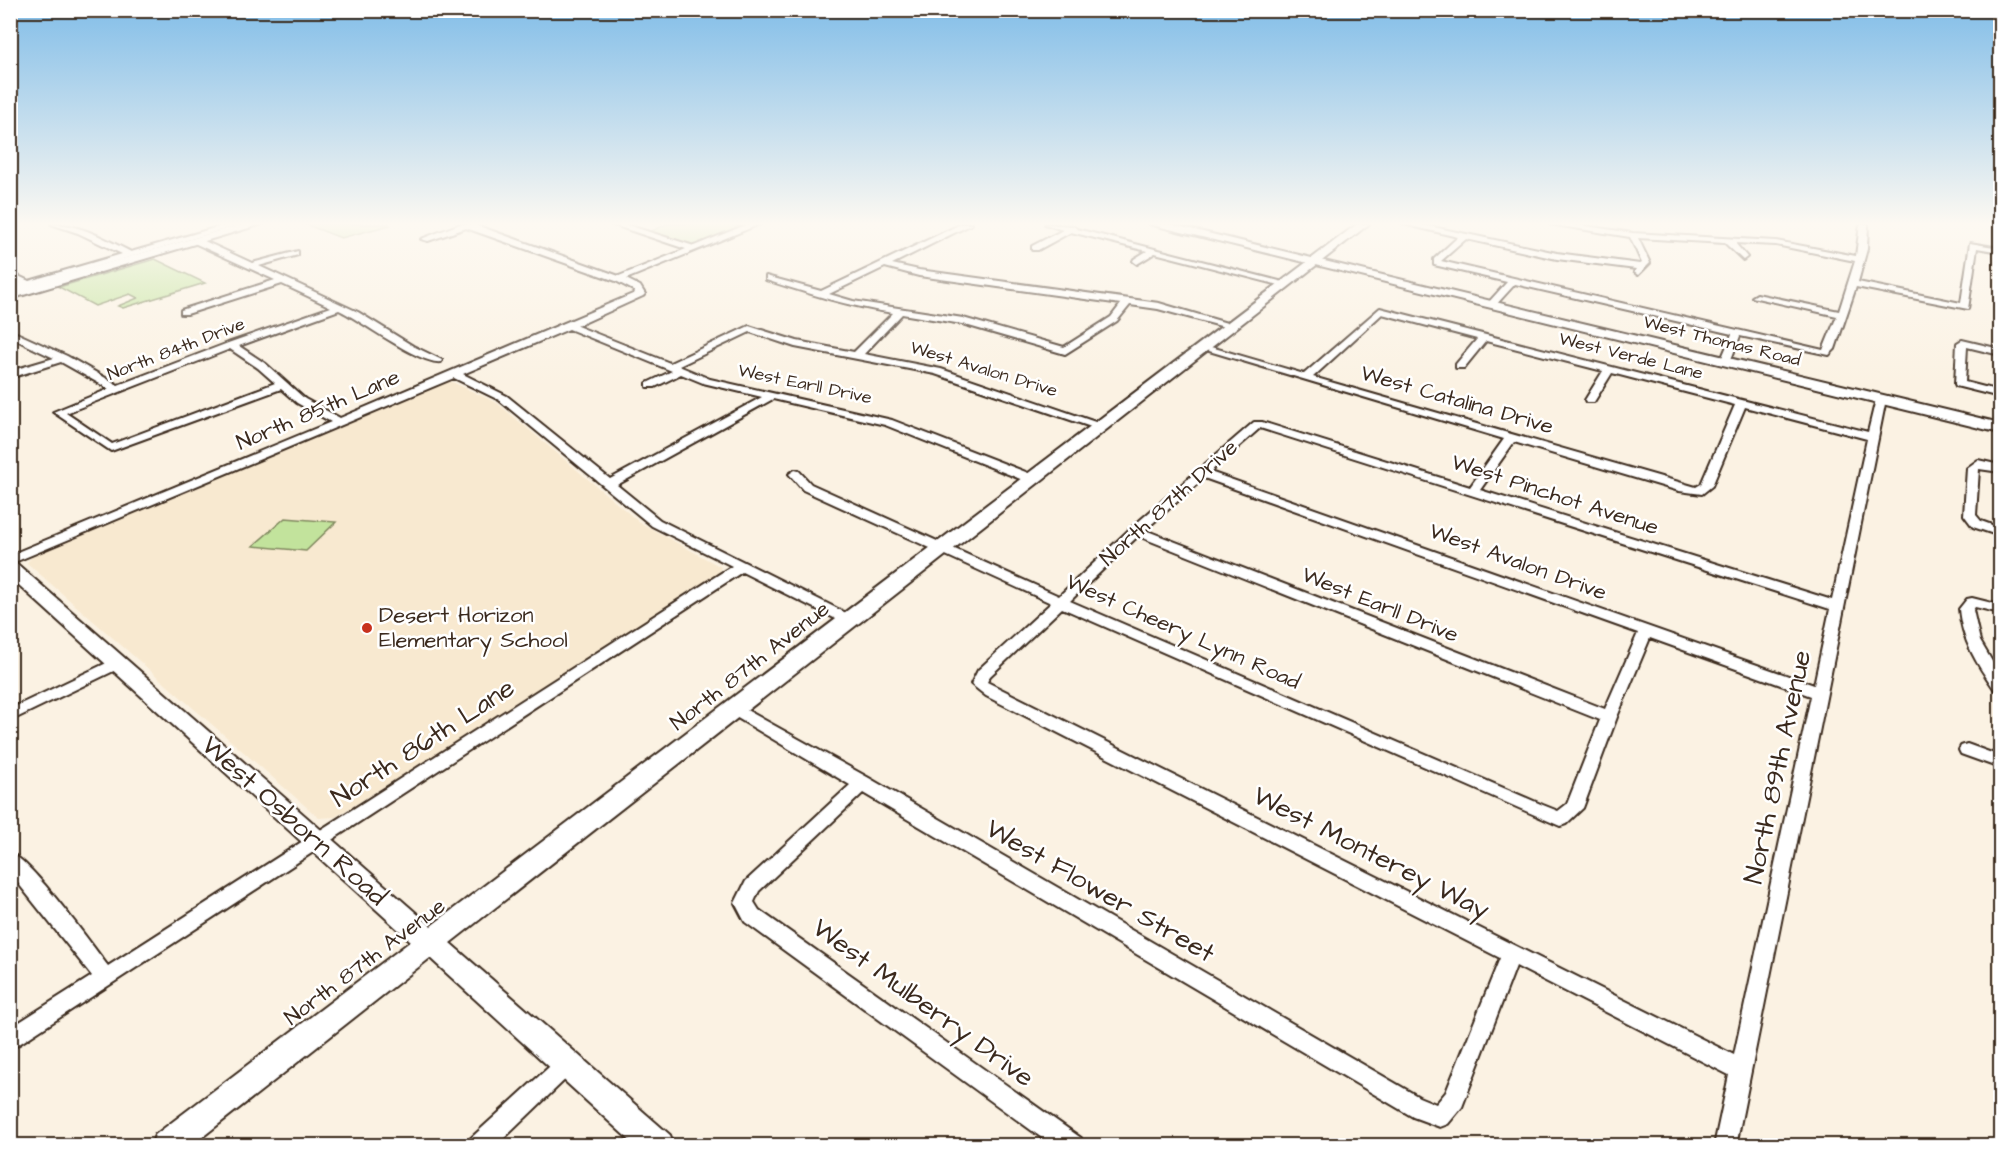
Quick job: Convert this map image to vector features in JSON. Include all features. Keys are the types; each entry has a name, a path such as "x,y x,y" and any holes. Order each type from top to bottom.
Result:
{"main road":[{"path":"10,295 69,278"},
{"name":"West Thomas Road","path":"1380,278 2001,428"}],"street":[{"path":"17,278 28,284"},
{"path":"10,289 49,278"},
{"path":"276,278 339,307 410,348 437,360"},
{"path":"769,278 852,304 963,321 1065,351 1114,319 1128,301"},
{"path":"820,295 855,278"},
{"path":"956,278 1159,306 1232,326"},
{"path":"1263,278 1287,284"},
{"name":"North 87th Avenue","path":"166,1146 1294,278"},
{"path":"1495,278 1825,353 1830,349 1840,314 1854,278"},
{"path":"1853,284 1965,307 1969,278"},
{"name":"North 85th Lane","path":"10,560 569,326 640,294 631,284 619,279"},
{"path":"184,312 282,281"},
{"path":"1491,305 1512,282"},
{"path":"1757,297 1840,314"},
{"name":"North 84th Drive","path":"280,385 111,448 58,412 231,345 339,307"},
{"path":"857,355 899,312"},
{"name":"West Verde Lane","path":"1306,378 1380,312 1874,437"},
{"name":"West Earll Drive","path":"569,326 720,386 848,411 888,422 1032,480"},
{"name":"West Avalon Drive","path":"674,369 749,329 795,344 937,371 1100,427"},
{"path":"10,333 63,358 117,389"},
{"path":"1725,362 1737,333"},
{"path":"1460,366 1484,337"},
{"path":"2001,352 1962,343 1960,384 2001,394"},
{"path":"231,345 262,366 280,385 301,401 340,422"},
{"name":"West Catalina Drive","path":"1204,348 1698,491 1706,486 1741,403"},
{"path":"10,375 63,358"},
{"path":"651,385 674,369"},
{"path":"1590,400 1610,369"},
{"path":"454,374 503,398 656,523 849,620"},
{"path":"608,485 770,397"},
{"name":"North 89th Avenue","path":"1725,1146 1881,399"},
{"name":"North 87th Drive","path":"979,684 983,674 1137,531 1258,424"},
{"name":"West Pinchot Avenue","path":"1258,424 1839,607"},
{"path":"1473,491 1511,438"},
{"path":"2001,468 1978,464 1973,468 1970,515 1977,525 2001,532"},
{"name":"West Avalon Drive","path":"1201,473 1820,693"},
{"name":"West Cheery Lynn Road","path":"795,474 807,487 943,549 1560,819 1574,808 1609,717"},
{"name":"West Earll Drive","path":"1137,531 1609,717"},
{"name":"North 86th Lane","path":"10,1040 742,566"},
{"name":"West Osborn Road","path":"10,567 659,1146"},
{"path":"2001,609 1972,602 1966,609 1967,631 2001,686"},
{"path":"1609,717 1646,631"},
{"path":"10,716 117,663"},
{"name":"West Monterey Way","path":"979,684 1740,1069"},
{"name":"West Flower Street","path":"734,709 1413,1106 1440,1116 1454,1099 1510,954"},
{"path":"1967,750 2001,762"},
{"name":"West Mulberry Drive","path":"863,783 752,886 744,903 752,916 1073,1146"},
{"path":"10,860 34,886 106,978"},
{"path":"479,1146 567,1064"}],"shaded area":[{"name":"Desert Horizon Elementary School","path":"450,381 497,403 639,522 721,567 718,573 506,711 335,817 319,818 27,563 32,556"}],"green space":[{"path":"90,278 194,278 205,283 123,308 118,306 138,298 130,294 95,306 59,287"},
{"path":"285,518 336,522 306,551 253,546"}],"place":[{"name":"Desert Horizon Elementary School","path":"367,628"}]}
